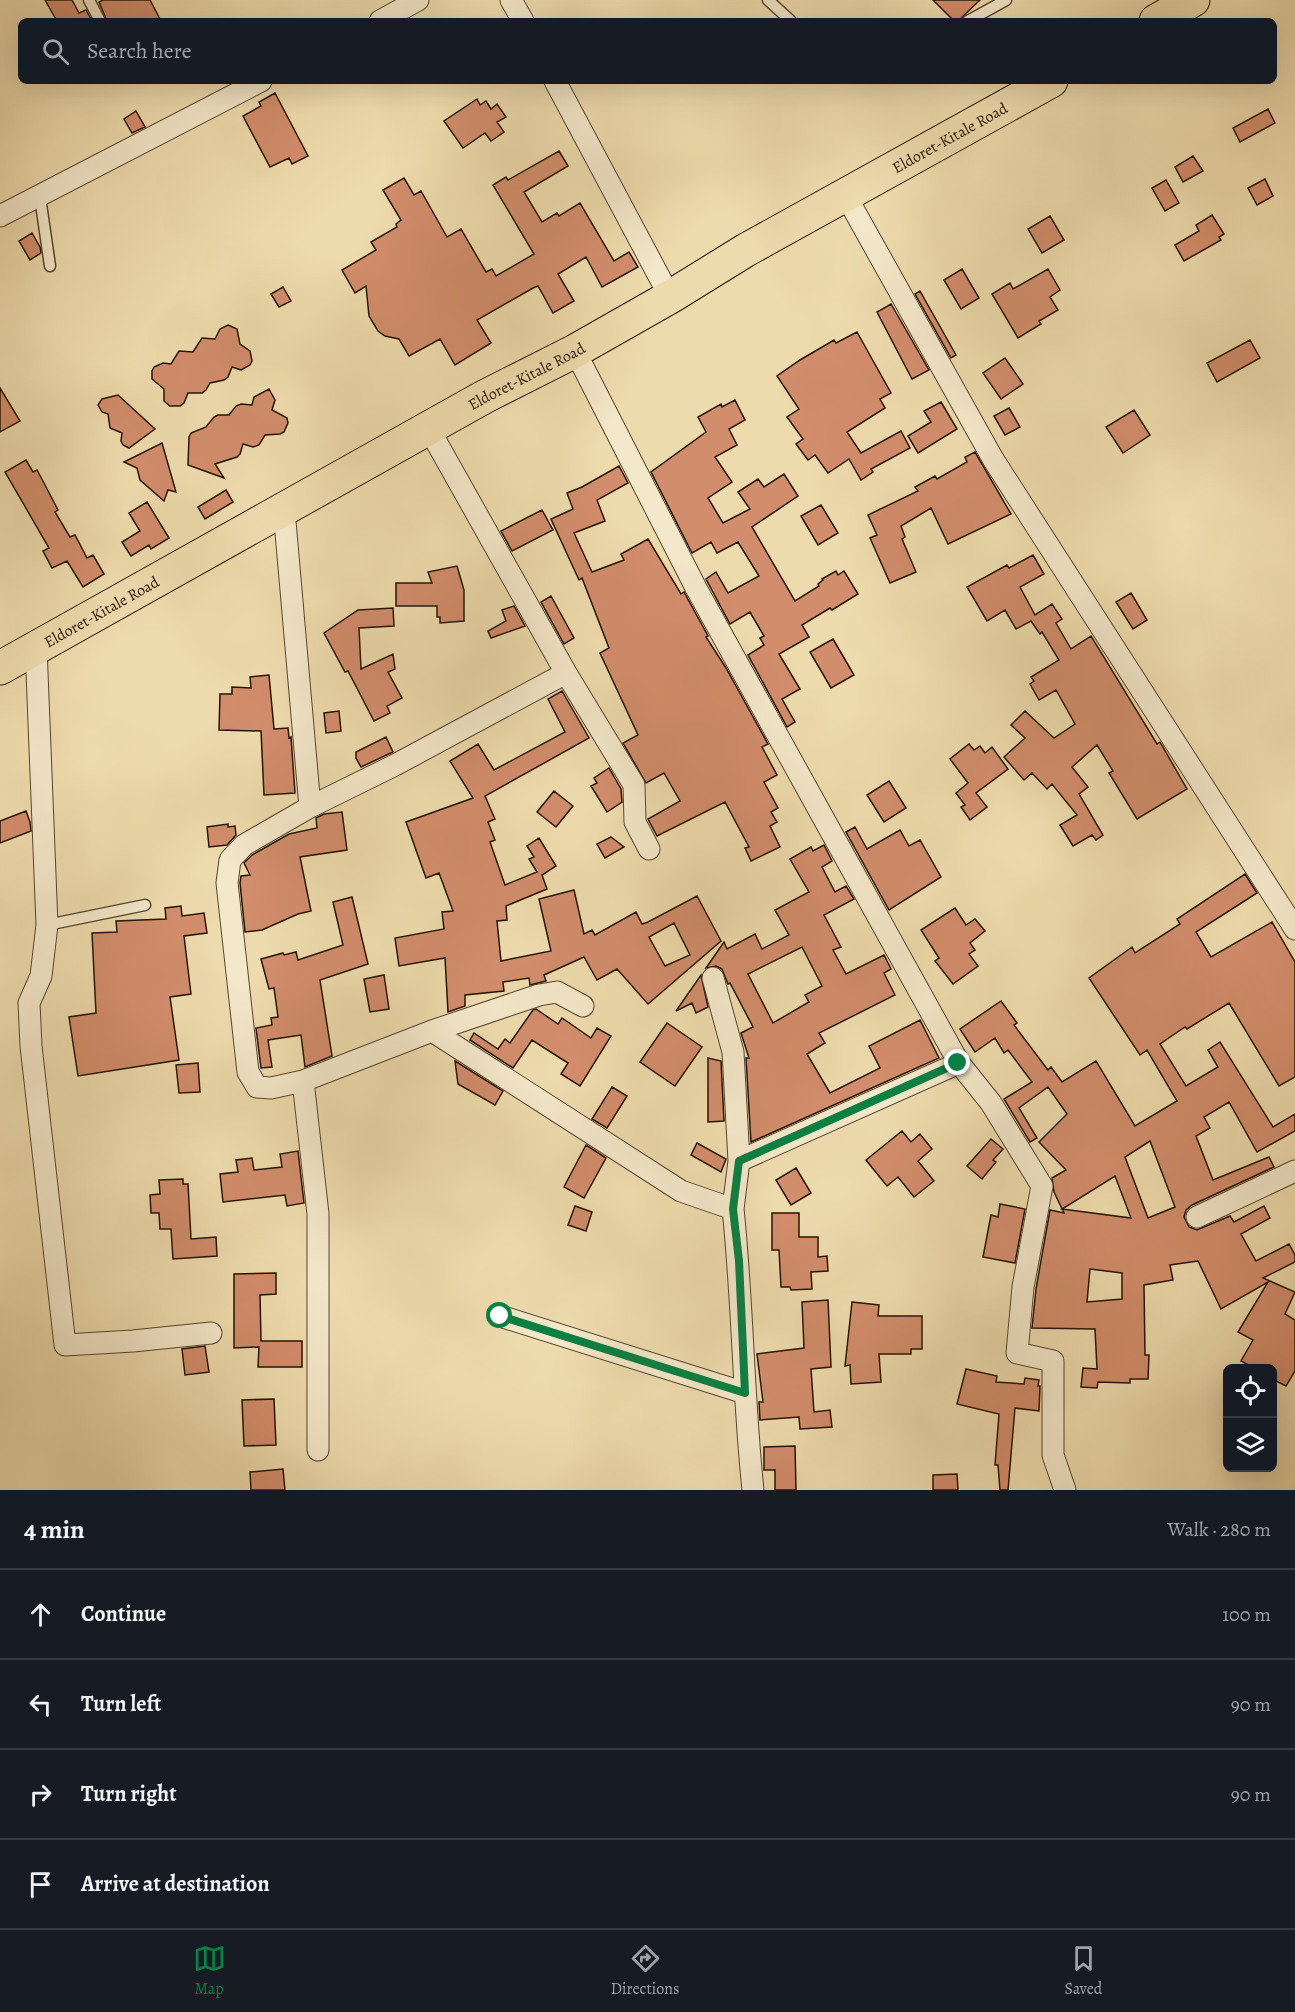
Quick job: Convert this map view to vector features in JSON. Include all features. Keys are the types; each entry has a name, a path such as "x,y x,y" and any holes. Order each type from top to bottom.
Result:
{"highway":[{"path":"1161,18 1193,0"},
{"name":"Eldoret-Kitale Road","path":"0,668 484,397 575,351 670,297 746,250 1046,84"}],"street":[{"path":"385,18 418,0"},
{"path":"511,0 520,18"},
{"path":"0,216 255,84"},
{"path":"557,84 670,297"},
{"path":"846,196 993,459 1295,929"},
{"path":"575,351 696,588 958,1063 991,1103 1042,1186 1023,1287 1017,1353 1053,1361 1053,1455 1065,1490"},
{"path":"429,429 566,673 634,785 635,822 649,849"},
{"path":"284,510 310,807"},
{"path":"36,647 47,925 41,976 29,1003 31,1046 65,1345 211,1333"},
{"path":"566,673 395,765 310,807 244,845 230,860 227,883 248,1072 257,1087 271,1088 303,1081 432,1031 539,995 557,992 583,1006"},
{"path":"713,978 733,1052 739,1161 733,1209 739,1261 745,1393 753,1490"},
{"path":"432,1031 681,1191 733,1209"},
{"path":"739,1161 958,1063"},
{"path":"303,1081 318,1214 318,1450"},
{"path":"1197,1217 1295,1171"},
{"path":"500,1316 745,1393"}],"lane":[{"path":"89,0 98,18"},
{"path":"768,0 788,18"},
{"path":"973,18 1006,0"},
{"path":"40,197 50,266"},
{"path":"47,925 145,905"}],"building":[{"path":"45,0 72,0 79,13 86,10 90,18 55,18"},
{"path":"103,0 150,0 159,18 106,18 99,2"},
{"path":"933,0 980,0 961,18 951,18"},
{"path":"275,93 308,156 292,164 289,158 270,167 243,116 261,106 259,102"},
{"path":"477,99 480,105 486,101 491,109 497,104 506,117 497,122 504,132 491,141 485,133 463,148 444,121"},
{"path":"1268,109 1275,123 1240,142 1233,128"},
{"path":"136,111 145,127 132,133 124,119"},
{"path":"559,151 568,166 524,192 542,222 557,213 559,216 580,203 614,261 629,252 638,267 602,287 586,257 558,274 574,301 553,313 538,286 533,288 477,320 491,343 455,365 440,339 409,356 399,339 385,336 378,331 369,316 366,286 355,293 342,270 376,250 371,242 397,227 396,224 401,220 383,190 404,178 414,195 421,191 447,237 461,229 486,272 492,269 496,276 534,254 493,185 506,177 508,180"},
{"path":"1193,156 1203,171 1183,182 1175,167"},
{"path":"1265,179 1273,196 1257,205 1248,188"},
{"path":"1166,180 1179,203 1165,211 1152,188"},
{"path":"1212,215 1224,234 1219,237 1221,240 1184,261 1175,245 1199,231 1196,225"},
{"path":"1050,216 1064,240 1042,253 1028,229"},
{"path":"32,233 41,253 30,260 19,241"},
{"path":"962,269 979,298 961,309 944,280"},
{"path":"1048,269 1060,290 1050,297 1058,310 1039,321 1041,324 1018,338 992,294 1010,283 1013,289"},
{"path":"283,287 291,301 279,307 271,294"},
{"path":"920,291 956,355 951,358 915,294"},
{"path":"891,304 929,370 912,379 877,312"},
{"path":"228,325 237,329 240,344 250,351 252,361 250,365 241,370 232,367 228,377 224,380 210,383 202,393 188,393 184,403 180,406 170,406 164,401 164,389 152,379 154,367 163,363 171,364 179,351 193,352 202,338 215,339 220,329"},
{"path":"857,332 891,393 880,399 885,408 847,432 861,453 901,431 910,448 871,469 873,472 861,480 849,459 828,473 815,455 808,460 796,444 803,439 787,417 799,409 777,376 834,340 836,343"},
{"path":"1250,340 1260,358 1217,382 1207,363"},
{"path":"1005,358 1023,384 1001,399 983,373"},
{"path":"0,388 20,421 0,432"},
{"path":"269,389 275,400 272,410 287,418 288,423 284,432 265,435 259,445 253,447 243,444 237,457 215,464 224,478 188,465 191,433 206,427 218,415 229,415 236,406 252,405 254,397"},
{"path":"118,395 155,429 129,448 121,441 122,433 110,428 108,414 102,412 98,405 102,399"},
{"path":"735,400 745,420 729,429 737,445 715,457 732,482 708,498 723,523 750,509 738,492 758,479 764,487 784,474 798,496 752,527 795,601 819,586 822,579 836,571 838,575 844,571 858,594 802,625 809,637 779,654 800,689 782,699 795,722 787,727 748,655 764,645 760,638 764,636 750,612 730,624 706,579 716,572 728,593 759,576 738,542 717,553 711,542 692,553 651,472 706,432 698,417 721,404 722,407"},
{"path":"941,402 957,429 918,453 908,436 931,422 924,411"},
{"path":"1009,408 1020,427 1005,435 994,416"},
{"path":"1134,410 1150,435 1123,453 1106,427"},
{"path":"162,443 176,492 168,490 164,501 140,480 137,468 124,462"},
{"path":"975,452 1011,514 948,544 931,508 901,526 905,537 902,539 916,572 890,583 870,538 877,535 868,515 918,491 915,487 935,476 937,479 967,462 965,457"},
{"path":"26,460 33,472 37,470 58,510 55,512 70,537 75,535 87,558 93,555 104,574 83,587 67,561 52,568 43,551 49,548 5,472"},
{"path":"619,466 628,483 597,500 605,521 574,533 592,572 624,560 621,554 648,539 681,594 684,592 708,636 706,637 768,744 762,747 777,775 764,782 778,808 771,812 777,822 770,826 780,847 751,861 745,848 749,847 725,802 657,836 648,819 680,801 664,773 646,783 623,743 638,735 600,653 609,648 582,578 579,580 551,519 573,509 567,493"},
{"path":"226,490 233,502 205,519 198,507"},
{"path":"147,502 169,538 151,549 149,545 131,556 122,542 140,531 129,513"},
{"path":"821,505 838,533 818,545 801,516"},
{"path":"542,510 553,530 512,551 501,531"},
{"path":"1033,555 1044,574 1020,587 1035,615 1052,604 1062,619 1056,623 1071,649 1091,636 1157,744 1160,742 1187,789 1137,819 1109,773 1113,771 1097,745 1072,767 1088,787 1079,794 1103,835 1096,840 1092,835 1073,846 1060,825 1077,815 1052,784 1047,789 1032,773 1024,780 1004,757 1025,738 1011,725 1025,711 1054,738 1075,724 1056,690 1039,700 1030,684 1034,681 1031,677 1059,660 1042,632 1040,634 1031,621 1016,629 1005,610 987,621 967,587 1007,565 1009,568"},
{"path":"457,566 464,590 464,621 440,623 440,617 437,617 437,606 396,606 396,583 432,583 428,572"},
{"path":"1131,593 1147,620 1133,629 1116,602"},
{"path":"551,596 574,638 564,644 541,602"},
{"path":"514,606 525,626 491,638 488,631 506,621 502,610"},
{"path":"393,608 394,626 359,628 361,669 393,654 395,669 388,672 402,698 387,706 390,713 374,721 348,671 345,672 324,633 358,610"},
{"path":"833,639 854,675 831,688 810,652"},
{"path":"269,675 274,729 288,728 289,738 291,737 295,793 264,795 261,731 219,730 220,694 232,694 232,687 251,688 250,677"},
{"path":"562,691 589,738 485,796 495,819 488,822 495,840 490,842 505,885 537,872 529,859 534,857 527,846 539,838 556,866 542,875 547,889 506,906 507,920 497,921 501,961 551,951 539,899 574,890 584,934 592,930 595,935 636,912 642,924 648,922 697,896 721,941 648,1004 617,969 597,980 584,957 544,975 546,981 530,985 529,978 503,982 504,991 465,995 465,1006 448,1012 445,958 399,966 395,938 444,929 442,912 453,911 439,873 426,878 406,822 473,798 450,761 478,744 494,770 565,732 548,699","holes":["674,923 690,955 665,966 649,937"]},
{"path":"339,711 341,731 326,733 324,713"},
{"path":"386,737 393,752 361,767 356,758 356,752"},
{"path":"969,744 974,750 980,746 985,753 992,747 1008,769 976,793 987,807 970,820 961,807 965,805 956,793 968,783 950,759"},
{"path":"609,768 621,789 622,802 607,812 591,786 597,783 594,778"},
{"path":"889,781 906,808 884,822 867,795"},
{"path":"554,791 573,806 556,827 537,812"},
{"path":"26,811 31,831 0,843 0,821"},
{"path":"342,812 347,850 300,857 311,911 298,914 262,930 245,932 240,883 241,876 250,875 244,863 252,855 289,834 317,828 316,818 324,814"},
{"path":"228,824 228,827 235,826 236,835 227,845 209,847 207,827"},
{"path":"855,827 867,849 900,830 909,846 920,840 941,877 889,910 846,832"},
{"path":"611,837 624,847 605,858 597,844"},
{"path":"824,845 832,861 822,867 835,892 846,886 854,899 824,915 841,947 833,950 846,974 884,955 891,969 884,973 895,995 819,1033 825,1043 807,1054 830,1093 880,1068 869,1046 920,1020 939,1058 751,1142 746,1058 749,1058 741,1033 753,1027 722,969 716,966 706,968 724,942 727,949 755,934 762,949 789,935 775,910 809,892 790,859 811,847 813,851","holes":["802,947 822,986 805,995 809,1002 773,1023 748,974"]},
{"path":"1245,874 1257,893 1196,932 1211,957 1272,922 1295,962 1295,1077 1279,1086 1229,1003 1187,1029 1185,1027 1160,1044 1186,1086 1218,1067 1208,1050 1220,1042 1273,1127 1295,1114 1295,1131 1257,1152 1229,1102 1204,1117 1210,1128 1196,1136 1213,1180 1269,1157 1274,1167 1192,1205 1186,1210 1184,1217 1189,1227 1197,1230 1230,1216 1234,1222 1264,1206 1270,1218 1241,1234 1256,1261 1289,1244 1295,1255 1295,1262 1263,1278 1295,1292 1285,1314 1295,1320 1295,1371 1286,1386 1277,1382 1277,1364 1247,1364 1241,1361 1253,1340 1238,1332 1268,1282 1221,1309 1198,1261 1170,1265 1173,1280 1144,1285 1145,1355 1149,1355 1148,1379 1130,1379 1130,1383 1098,1382 1097,1388 1081,1387 1083,1368 1097,1369 1095,1329 1032,1328 1036,1289 1050,1210 1064,1213 1062,1209 1054,1192 1052,1178 1066,1170 1039,1142 1067,1114 1048,1087 1019,1108 1037,1138 1030,1142 1004,1099 1032,1082 1008,1050 1004,1053 995,1038 975,1052 960,1029 1001,1001 1017,1023 1014,1025 1048,1070 1051,1067 1062,1082 1096,1061 1135,1126 1177,1101 1147,1050 1140,1055 1089,978 1132,947 1135,953 1180,924 1177,919","holes":["1150,1141 1175,1207 1148,1218 1125,1157","1115,1176 1131,1218 1062,1209","1090,1269 1122,1273 1122,1299 1087,1302"]},
{"path":"352,897 368,964 320,980 332,1056 305,1067 301,1035 268,1040 272,1067 261,1068 256,1028 272,1025 271,1018 278,1017 274,988 269,989 261,959 296,952 298,960 343,945 333,902"},
{"path":"181,906 182,916 204,913 207,933 184,936 191,994 170,997 179,1060 78,1076 69,1017 96,1013 92,933 117,932 116,921 166,919 165,908"},
{"path":"955,908 966,925 975,919 985,931 970,943 975,950 969,954 978,966 953,984 935,961 939,958 921,930"},
{"path":"384,975 389,1009 370,1012 364,979"},
{"path":"701,975 708,1007 696,1013 692,1003 676,1011"},
{"path":"536,1009 558,1024 562,1018 591,1038 597,1028 611,1036 580,1086 561,1074 568,1063 532,1040 513,1068 470,1040 474,1033 498,1049 505,1039 510,1043"},
{"path":"667,1023 702,1047 675,1086 640,1062"},
{"path":"708,1058 721,1061 724,1121 708,1122"},
{"path":"455,1061 503,1091 495,1105 458,1084"},
{"path":"198,1063 200,1092 179,1093 176,1065"},
{"path":"612,1087 627,1096 607,1128 592,1119"},
{"path":"902,1131 911,1142 920,1134 932,1149 918,1161 934,1181 914,1197 898,1177 887,1186 866,1160"},
{"path":"991,1139 1003,1149 993,1160 996,1162 982,1179 967,1166"},
{"path":"697,1143 726,1159 721,1172 691,1155"},
{"path":"586,1145 606,1158 584,1198 564,1187"},
{"path":"298,1151 304,1203 287,1206 285,1195 223,1202 220,1174 238,1172 236,1160 252,1158 254,1170 282,1167 280,1154"},
{"path":"796,1168 811,1193 791,1205 776,1180"},
{"path":"183,1179 183,1184 188,1184 191,1239 216,1237 217,1256 173,1259 171,1229 160,1229 159,1213 151,1213 150,1195 160,1194 159,1180"},
{"path":"1000,1204 1025,1209 1015,1263 983,1257 991,1215 998,1217"},
{"path":"575,1206 592,1212 586,1231 568,1225"},
{"path":"772,1213 799,1213 799,1237 818,1237 818,1257 827,1256 828,1271 811,1272 812,1289 791,1290 790,1287 781,1287 779,1250 772,1250"},
{"path":"276,1273 276,1294 260,1295 261,1341 302,1341 302,1367 258,1367 259,1347 234,1348 234,1274"},
{"path":"828,1300 831,1367 811,1369 814,1412 830,1410 832,1427 800,1429 799,1417 760,1420 759,1402 763,1402 757,1354 804,1348 802,1302"},
{"path":"852,1302 879,1305 878,1316 922,1316 922,1349 911,1349 911,1354 879,1354 881,1382 851,1384 850,1365 845,1366"},
{"path":"205,1346 209,1372 185,1375 182,1349"},
{"path":"966,1369 997,1376 996,1382 1024,1384 1025,1378 1039,1380 1039,1411 1015,1408 1008,1490 1000,1490 998,1465 995,1465 999,1414 957,1404"},
{"path":"274,1399 276,1445 244,1446 242,1400"},
{"path":"795,1446 796,1490 775,1490 775,1470 764,1470 764,1447"},
{"path":"283,1469 285,1490 251,1490 250,1472"},
{"path":"957,1474 958,1490 933,1490 933,1475"}],"route":[{"path":"500,1316 745,1393 739,1261 733,1209 739,1161 958,1063"}]}
